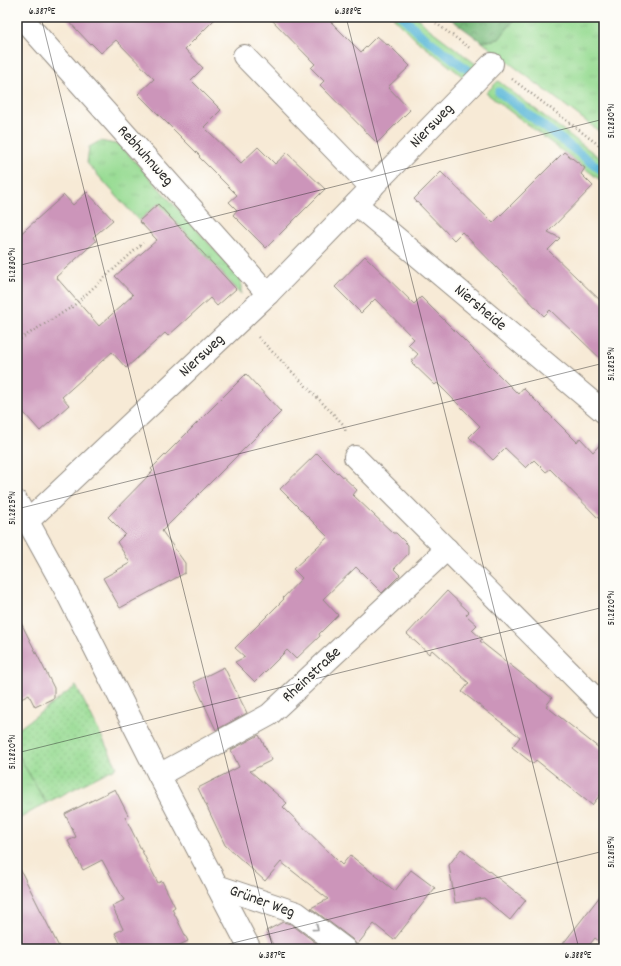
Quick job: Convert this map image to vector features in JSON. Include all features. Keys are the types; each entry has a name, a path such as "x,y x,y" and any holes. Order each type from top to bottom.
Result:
{"street":[{"name":"Rebhuhnweg","path":"21,17 268,294"},
{"path":"244,56 372,188"},
{"name":"Niersweg","path":"28,521 268,294 492,64"},
{"name":"Niersheide","path":"356,204 604,412"},
{"path":"354,456 604,707"},
{"path":"17,502 68,594 159,775 250,949"},
{"name":"Rheinstraße","path":"159,775 269,715 447,549"},
{"name":"Grüner Weg","path":"217,886 297,913 344,949"}],"path":[{"path":"430,17 437,24 604,149"},
{"path":"17,341 72,308 143,243"},
{"path":"241,320 344,425 354,456"}],"green space":[{"path":"393,17 417,17 427,27 477,65 466,79 415,39"},
{"path":"448,17 516,17 499,39 482,42"},
{"path":"516,17 604,17 604,135 482,42 499,39"},
{"path":"498,81 604,161 604,183 486,93"},
{"path":"100,141 120,145 241,279 241,294 159,203 139,221 87,163 89,147"},
{"path":"76,686 117,767 46,803 17,753 17,730"},
{"path":"17,753 46,803 17,820"}],"building":[{"path":"65,17 217,17 185,49 203,68 191,80 221,110 204,127 241,163 258,147 275,164 287,153 325,189 266,248 233,215 237,210 229,202 237,195 138,94 154,79 116,40 101,53 91,43 90,44"},
{"path":"269,17 326,17 361,52 377,36 387,45 388,44 410,66 388,87 410,110 377,143 320,85 324,81 311,68 315,64"},
{"path":"564,152 585,168 581,174 593,186 548,232 560,238 548,250 604,304 604,362 550,310 544,316 462,232 454,240 414,199 441,172 493,223"},
{"path":"87,192 113,220 93,237 96,241 56,277 99,326 133,295 115,276 157,240 139,221 158,204 236,289 217,306 210,298 168,336 165,333 126,368 112,352 62,397 69,405 40,431 17,405 17,237 64,195 73,205"},
{"path":"365,256 414,304 421,297 518,394 523,388 577,442 580,438 593,452 604,440 604,524 550,469 546,472 534,460 526,468 505,448 493,460 469,437 480,426 437,383 435,385 411,362 418,354 408,345 414,339 375,299 361,313 335,287"},
{"path":"246,374 281,412 162,531 185,563 185,573 120,608 103,578 130,563 117,542 125,534 108,517 153,471 151,469"},
{"path":"317,453 357,490 353,495 393,533 396,533 408,545 408,554 394,569 400,575 382,593 356,567 323,599 338,615 319,634 320,636 296,659 287,650 255,682 235,662 245,657 235,648 284,599 283,598 302,578 293,569 328,537 280,489"},
{"path":"447,591 469,612 466,615 477,625 472,630 482,639 480,641 552,698 546,706 604,752 604,790 592,805 536,760 533,764 512,747 520,737 462,692 469,683 432,650 429,654 407,634"},
{"path":"17,615 54,688 54,698 35,707 29,695 17,701"},
{"path":"224,667 247,713 216,730 194,682"},
{"path":"259,735 272,760 250,771 287,803 283,807 342,865 350,855 395,891 411,870 435,888 394,940 374,924 357,945 352,939 311,908 328,899 281,862 265,881 225,845 198,788 239,767 231,750"},
{"path":"115,789 128,815 125,817 158,883 162,881 175,907 172,909 188,941 171,949 123,949 115,933 123,929 112,906 124,900 102,860 83,870 68,841 76,837 65,814"},
{"path":"461,849 526,900 510,920 484,898 455,903 449,865"},
{"path":"17,863 60,949 17,949"},
{"path":"604,891 604,945 595,938 586,949 559,949"},
{"path":"283,922 291,924 324,949 275,949 266,931"}],"waterway":[{"path":"403,17 420,34 468,70"},
{"path":"499,92 604,172"}]}
